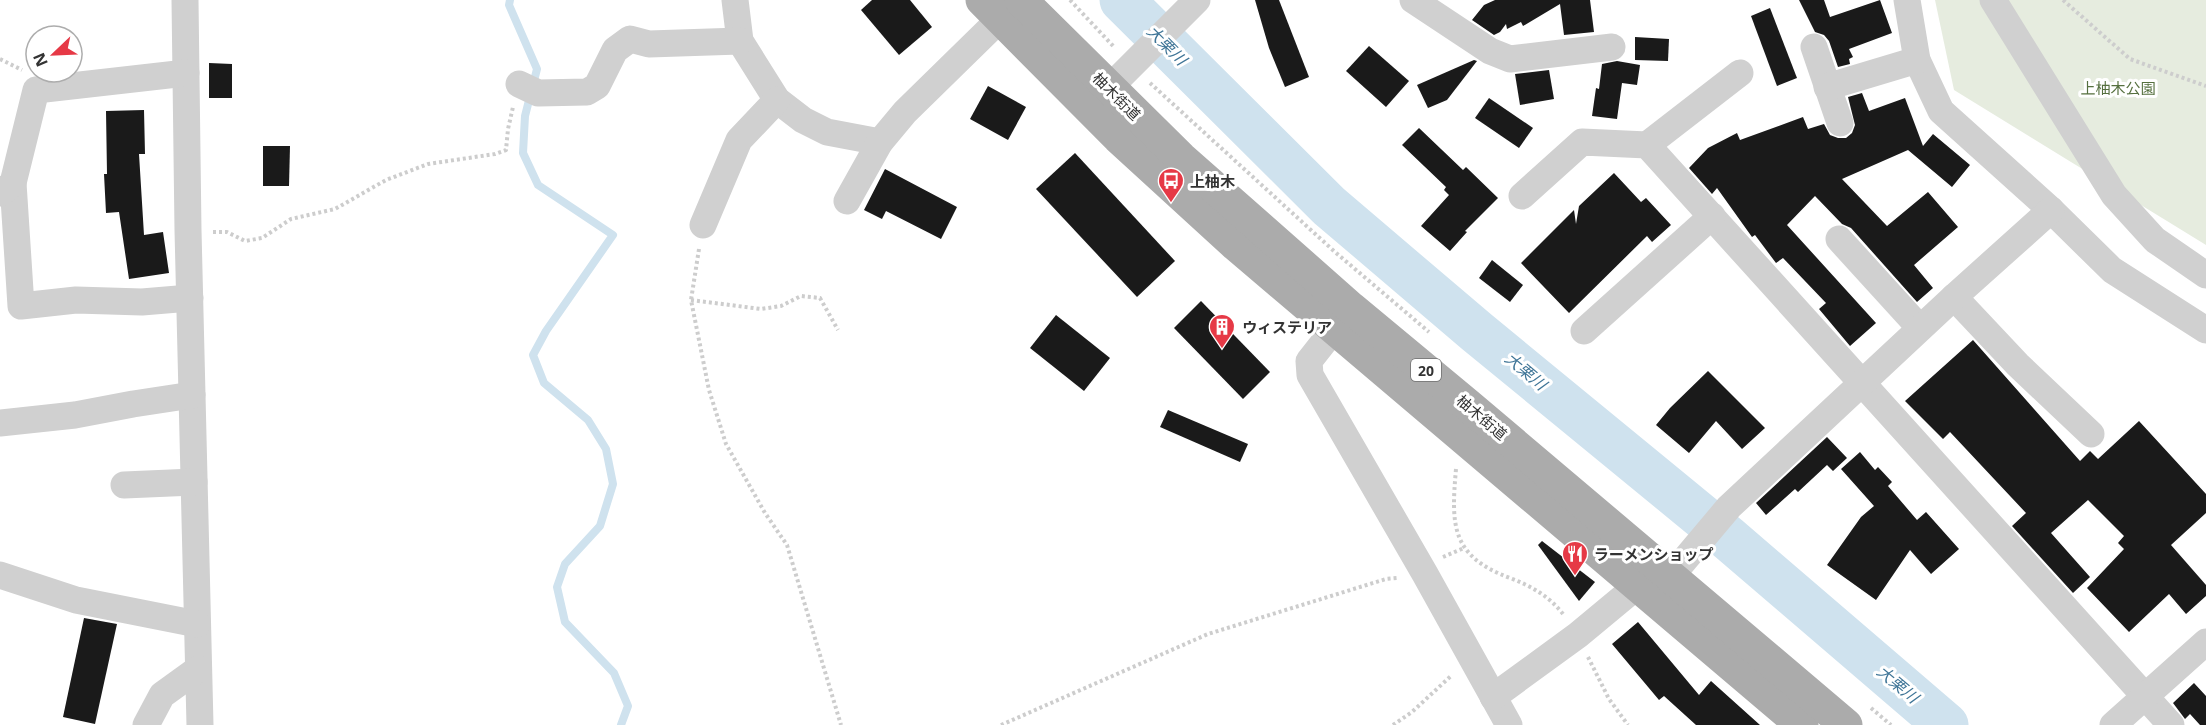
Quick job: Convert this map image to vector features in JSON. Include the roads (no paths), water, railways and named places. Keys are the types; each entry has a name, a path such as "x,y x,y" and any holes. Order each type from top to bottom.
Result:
{"main road":[{"name":"柚木街道","path":"1001,6 1109,88 1342,318 1637,586 1802,725"},
{"name":"柚木街道","path":"1001,6 1157,174 1273,278 1342,318 1671,576 1855,714"}],"street":[{"path":"185,0 200,725"},
{"path":"735,0 740,41 777,100 803,120 827,132 880,142"},
{"path":"1413,0 1491,51 1510,59 1612,47"},
{"path":"1907,0 1917,60 1941,111 2051,210 2112,270 2206,330"},
{"path":"1994,0 2114,195 2156,240 2206,275"},
{"path":"847,201 880,142 904,112 1001,6"},
{"path":"1109,88 1136,65 1182,9"},
{"path":"519,84 538,93 587,92 597,86 615,50 630,39 649,44 740,41"},
{"path":"1814,47 1839,123"},
{"path":"1827,87 1917,60"},
{"path":"186,73 36,90 7,188 21,306 76,300 142,302 190,298"},
{"path":"1522,195 1582,142 1647,144 1740,73"},
{"path":"703,225 740,140 777,100"},
{"path":"1647,144 2171,725"},
{"path":"1671,576 1729,507 1920,328 2051,210"},
{"path":"1584,331 1712,216"},
{"path":"1839,239 1920,328"},
{"path":"1954,297 2018,365 2091,434"},
{"path":"1342,318 1309,361 1310,375 1509,725"},
{"path":"0,423 75,415 192,395"},
{"path":"124,485 194,482"},
{"path":"0,575 76,600 197,624"},
{"path":"1493,697 1578,635 1637,586"},
{"path":"2113,725 2206,642"},
{"path":"146,725 162,695 198,669"}],"waterway":[{"path":"510,0 509,5 537,69 525,116 523,153 538,185 613,235 546,331 533,355 544,383 588,420 606,449 613,484 600,526 565,564 557,587 565,622 614,673 628,706 621,725"},
{"name":"大栗川","path":"1122,0 1329,206 1477,332 1728,538 1946,725"}],"place":[{"name":"上柚木","path":"1171,204"},
{"name":"ウィステリア","path":"1222,350"},
{"name":"ラーメンショップ","path":"1575,577"}],"park label":[{"name":"上柚木公園","path":"2118,88"}]}
